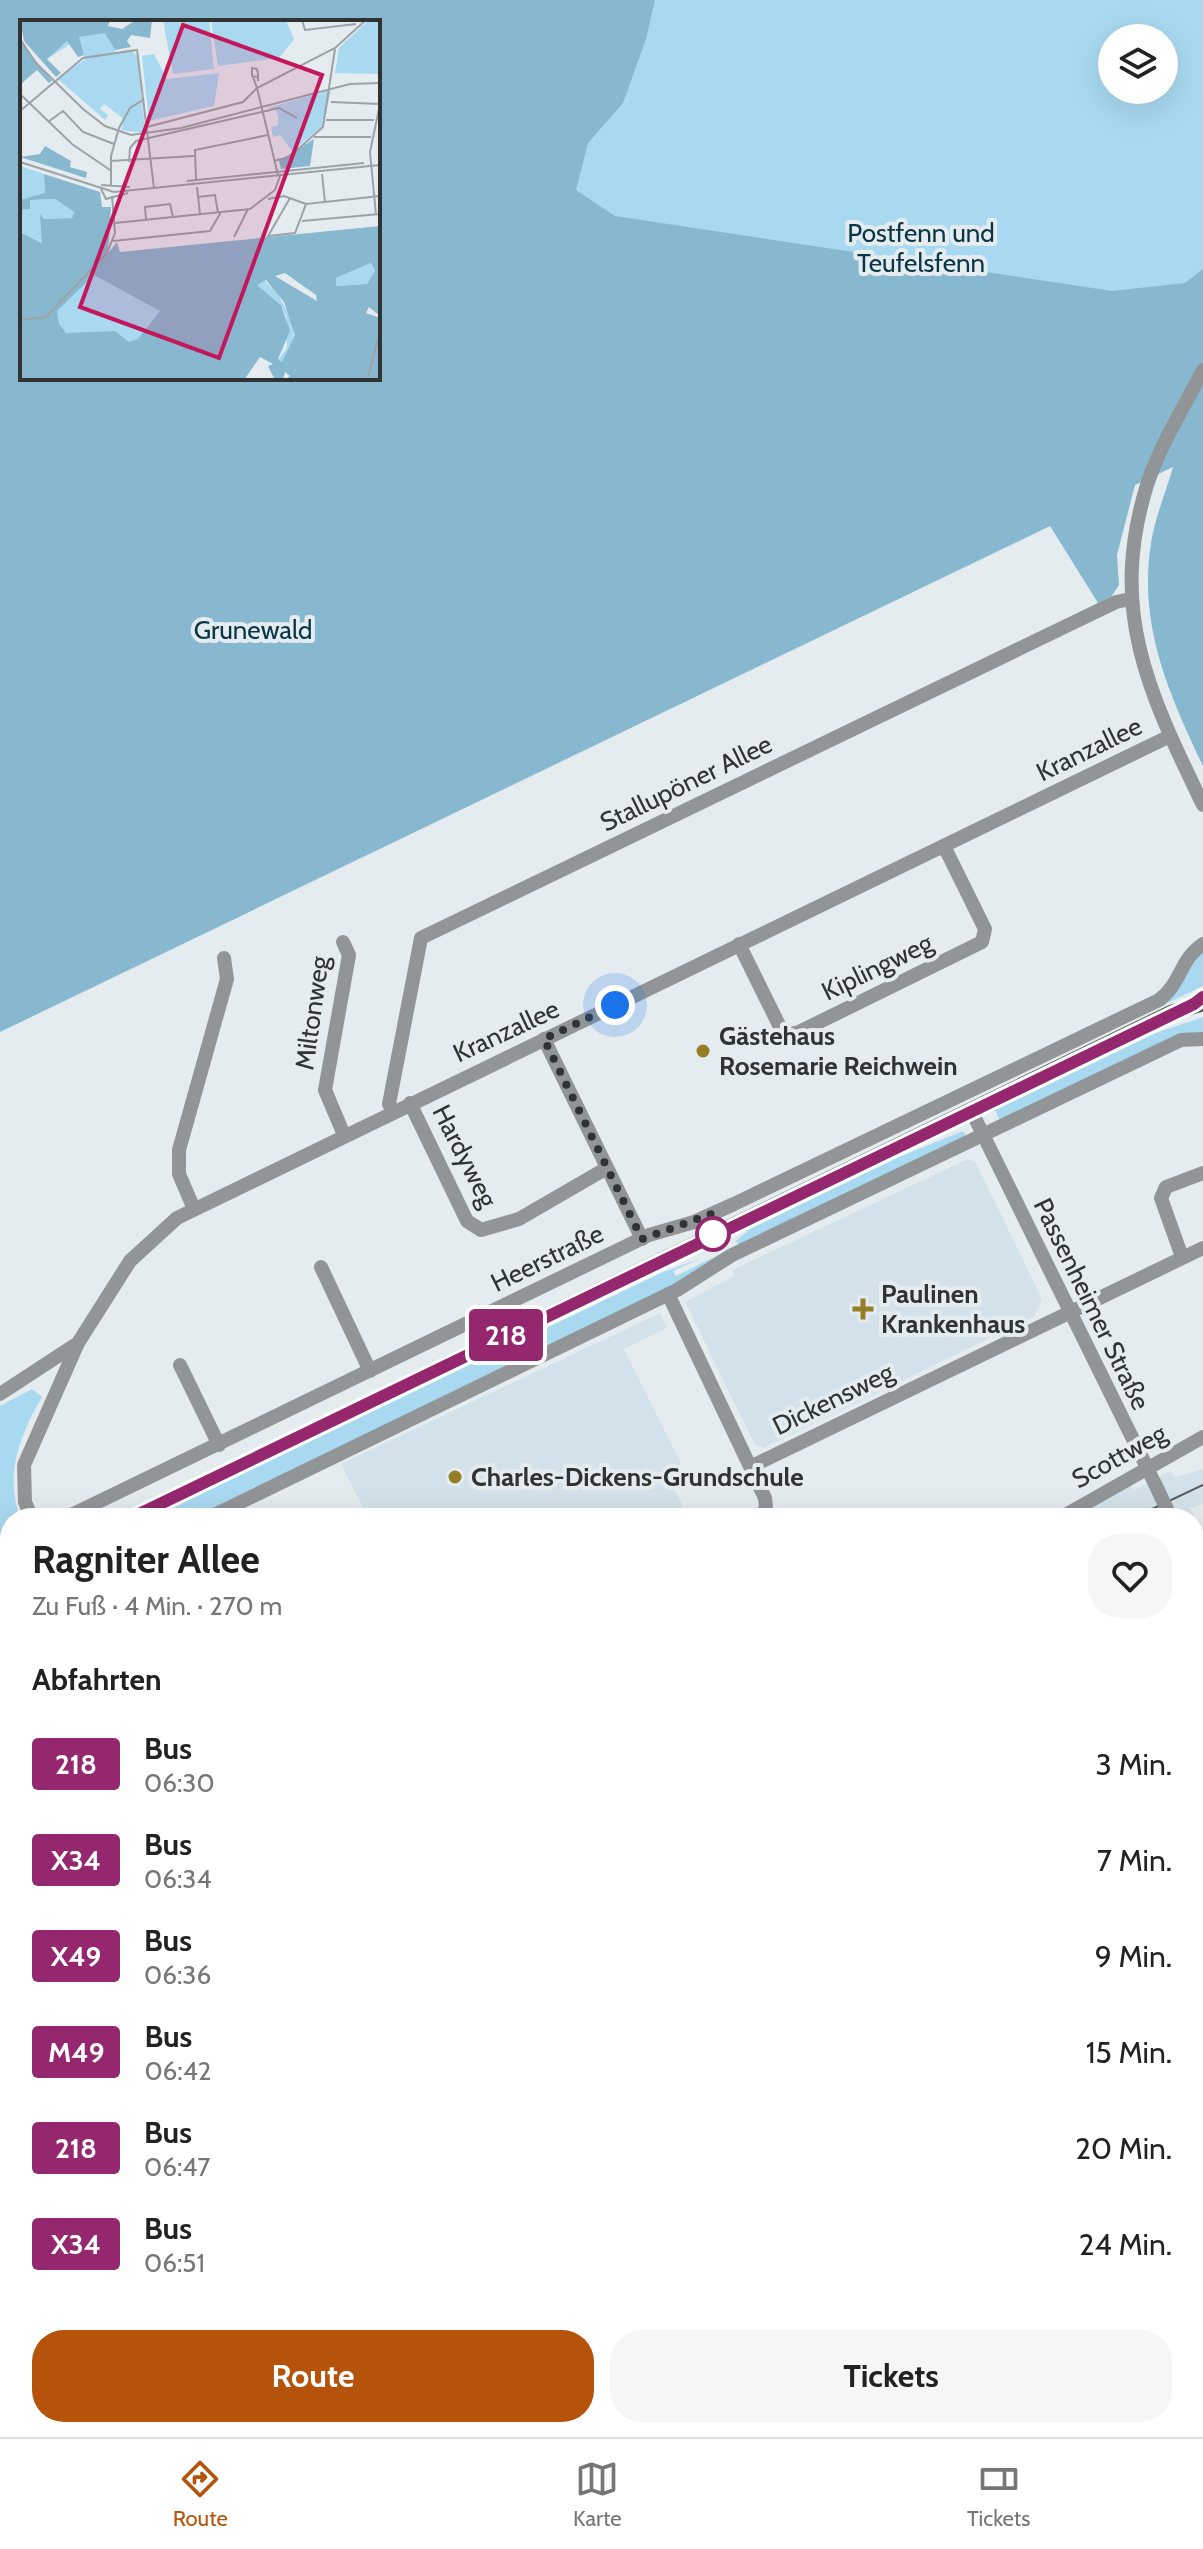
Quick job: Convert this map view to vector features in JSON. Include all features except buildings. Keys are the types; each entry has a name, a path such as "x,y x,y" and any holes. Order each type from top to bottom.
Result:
{"main road":[{"name":"Heerstraße","path":"152,1508 1200,1001"}],"street":[{"path":"1203,370 1148,482 1132,544 1131,599 1145,672 1170,736 1203,805"},
{"name":"Stallupöner Allee","path":"393,1111 389,1104 421,938 1116,602 1131,599"},
{"name":"Kranzallee","path":"28,1508 24,1465 78,1343 130,1261 160,1231 194,1209 344,1135 1170,736"},
{"name":"Kiplingweg","path":"739,944 781,1029 799,1032 982,942 985,929 944,846"},
{"name":"Miltonweg","path":"343,942 349,955 325,1096 344,1135"},
{"name":"Heerstraße","path":"86,1508 642,1239 734,1204 1159,1000 1175,986 1189,954 1203,944"},
{"path":"194,1209 179,1174 179,1150 227,979 224,958"},
{"path":"544,1039 642,1239"},
{"path":"229,1508 668,1294 732,1255 1181,1040 1203,1039"},
{"name":"Hardyweg","path":"410,1103 467,1221 481,1230 519,1219 607,1168"},
{"name":"Passenheimer Straße","path":"971,1110 1166,1508"},
{"path":"1182,1257 1161,1198 1166,1187 1203,1173"},
{"name":"Dickensweg","path":"766,1508 765,1498 752,1466 1203,1248"},
{"path":"321,1267 370,1371"},
{"path":"668,1294 752,1466"},
{"path":"0,1394 34,1375 78,1343"},
{"path":"180,1365 219,1445"},
{"path":"34,1375 56,1391"},
{"name":"Scottweg","path":"1080,1508 1150,1474 1203,1437"}],"shaded area":[{"name":"Paulinen Krankenhaus","path":"968,1159 976,1163 1042,1299 1035,1316 764,1448 755,1445 685,1302 734,1276 732,1270"},
{"path":"660,1313 667,1328 624,1349 681,1463 666,1472 684,1508 363,1508 341,1464"},
{"path":"1203,1469 1203,1504 1190,1508 1091,1508 1131,1485 1134,1490 1171,1471 1175,1477"}],"green space":[{"name":"Grunewald","path":"0,0 655,0 646,39 623,103 588,143 576,190 615,216 1112,291 1185,283 1203,269 1203,766 1159,659 1149,603 1151,543 1173,467 1135,485 1117,555 1119,585 1111,597 1098,603 1050,526 0,1032"},
{"name":"Postfenn und Teufelsfenn","path":"260,0 1203,0 1203,338 927,511 380,24 380,20 259,20"},
{"path":"1203,950 1203,986 891,1136 1181,982"},
{"path":"1203,1017 1203,1034 1001,1122 995,1110 1156,1033"},
{"path":"963,1131 967,1138 680,1285 218,1508 172,1508 661,1273 699,1259 673,1271 676,1276 738,1245 736,1241 751,1228 897,1158"},
{"path":"32,1389 42,1397 27,1426 17,1456 14,1486 18,1508 0,1508 0,1406"}],"tram line":[{"path":"1154,1508 1203,1485"}],"bus line":[{"name":"218","path":"151,1508 1203,997"}],"place":[{"name":"Gästehaus Rosemarie Reichwein","path":"703,1051"},
{"name":"Paulinen Krankenhaus","path":"863,1309"},
{"name":"Charles-Dickens-Grundschule","path":"455,1477"}],"route":[{"path":"615,1005 544,1039 642,1239 670,1226 694,1222 714,1213 713,1234"}]}
